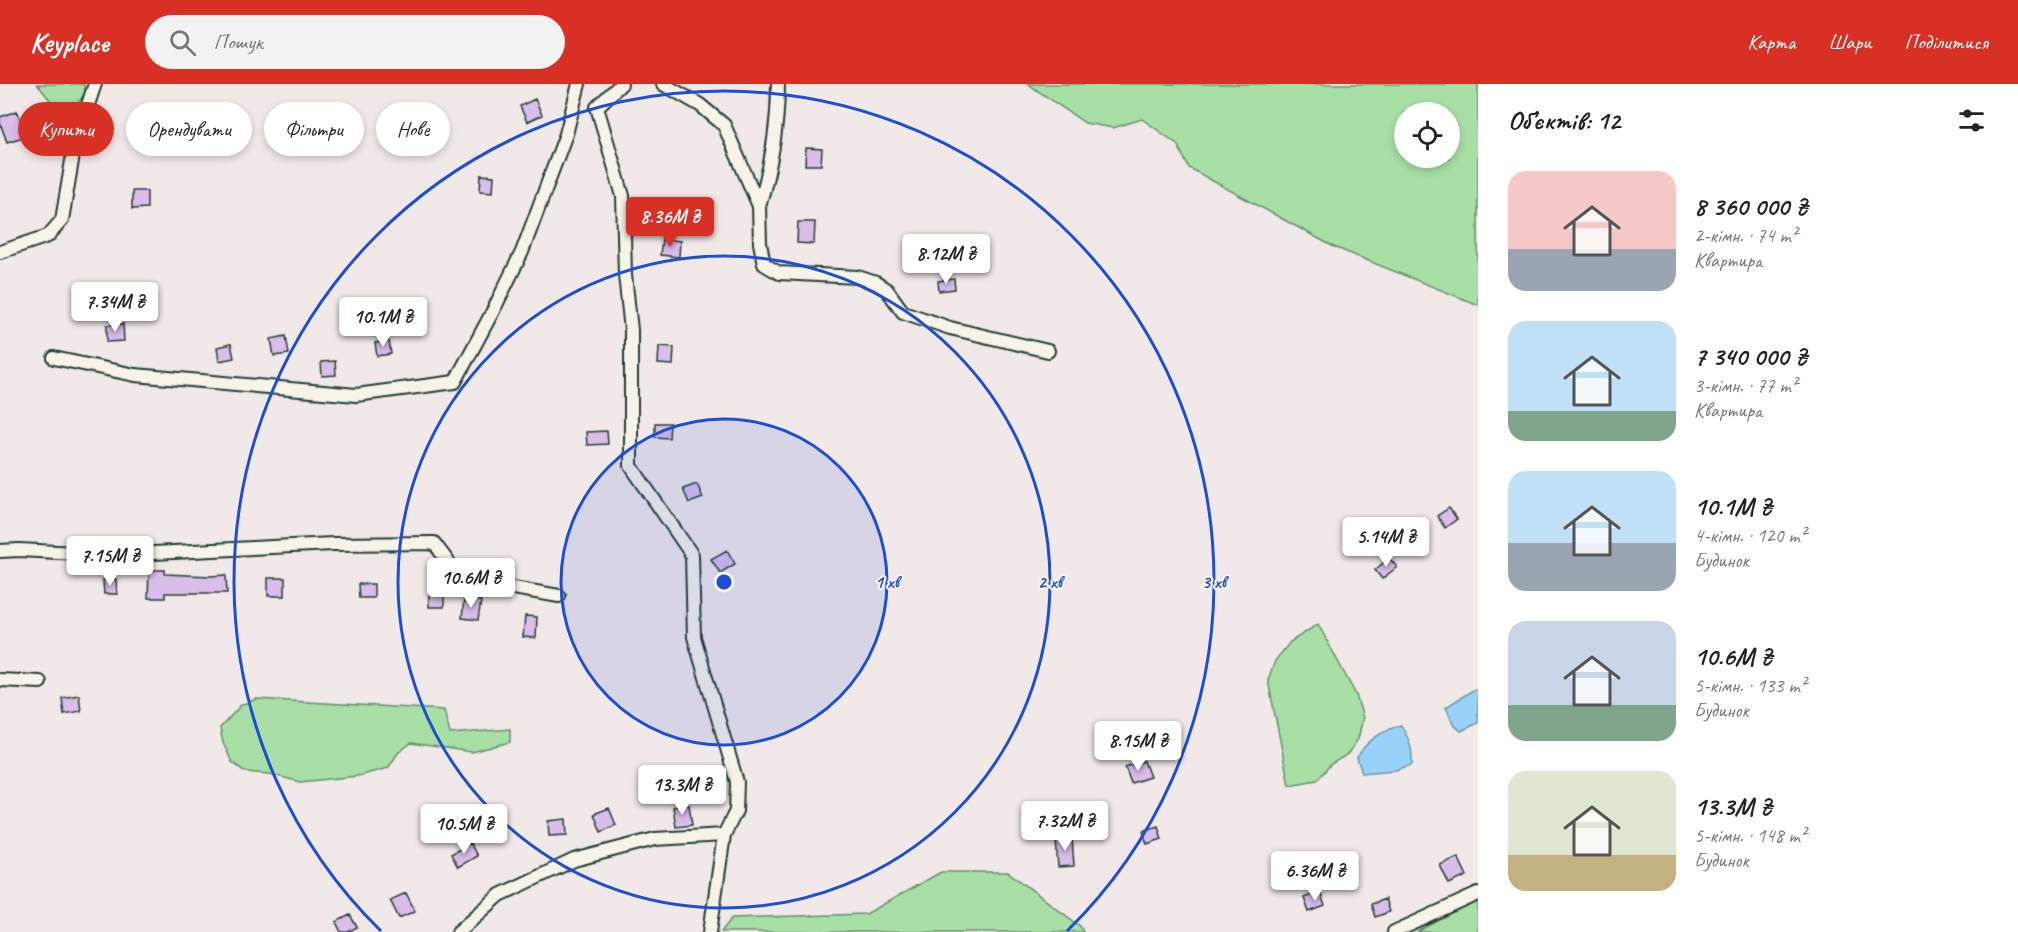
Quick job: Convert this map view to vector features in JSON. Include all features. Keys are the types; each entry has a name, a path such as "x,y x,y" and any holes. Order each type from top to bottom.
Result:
{"street":[{"path":"0,252 48,236 62,220 75,143 95,84"},
{"path":"54,358 135,375 356,395 455,382 522,252 566,134 579,84"},
{"path":"621,84 597,107 623,196 625,274 631,330 631,466 692,555 694,637 737,782 736,812 724,835 710,932"},
{"path":"663,84 700,105 724,125 759,206"},
{"path":"778,84 769,174 759,206 760,243 764,264 779,273 858,277 876,283 887,290 903,312 950,328 1048,351"},
{"path":"0,551 114,555 333,544 434,543 461,579 559,596"},
{"path":"0,680 40,682"},
{"path":"458,932 500,895 574,860 655,839 724,835"},
{"path":"1394,932 1478,894"}],"green space":[{"path":"37,84 84,84 85,93 79,102 52,102"},
{"path":"1028,84 1478,84 1478,305 1334,247 1189,168 1177,144 1142,119 1113,128 1085,123"},
{"path":"1318,624 1356,695 1363,718 1358,739 1348,754 1331,764 1317,780 1289,785 1268,680 1275,661 1290,642"},
{"path":"256,699 444,710 450,734 510,729 510,742 472,752 411,743 398,753 388,768 358,776 300,782 270,774 245,772 232,762 223,743 220,728 241,705"},
{"path":"941,872 1008,872 1080,926 1083,932 721,932 732,918 866,914"},
{"path":"1476,901 1478,903 1478,932 1417,932"}],"water":[{"path":"1478,689 1478,723 1461,731 1453,724 1446,707"},
{"path":"1401,725 1410,744 1412,765 1395,770 1362,773 1357,758 1365,746 1381,733"}],"building":[{"path":"535,99 542,115 527,122 520,106"},
{"path":"17,111 18,139 7,142 0,117"},
{"path":"806,148 822,149 821,165 805,165"},
{"path":"481,175 494,176 493,192 480,191"},
{"path":"132,191 147,191 147,208 132,209"},
{"path":"798,222 815,222 814,244 797,243"},
{"path":"662,239 680,241 679,257 660,255"},
{"path":"954,279 955,289 939,291 938,281"},
{"path":"419,306 422,324 401,328 398,309"},
{"path":"123,324 124,341 107,342 107,325"},
{"path":"286,336 289,354 274,356 271,339"},
{"path":"389,341 391,354 377,356 375,343"},
{"path":"231,344 234,358 219,361 217,347"},
{"path":"659,346 674,347 673,365 658,364"},
{"path":"335,361 336,375 322,376 321,362"},
{"path":"655,423 670,423 669,438 655,437"},
{"path":"607,431 608,444 587,445 586,432"},
{"path":"697,484 703,498 689,503 683,489"},
{"path":"1449,508 1457,519 1445,528 1437,516"},
{"path":"727,550 735,564 720,573 711,559"},
{"path":"1389,558 1397,567 1382,579 1375,570"},
{"path":"149,570 165,570 165,574 226,575 227,593 165,593 165,598 148,598"},
{"path":"268,578 285,578 285,596 268,596"},
{"path":"116,579 117,594 104,594 103,580"},
{"path":"358,584 374,584 374,598 359,598"},
{"path":"429,592 444,592 444,607 429,607"},
{"path":"464,599 481,601 478,620 462,618"},
{"path":"525,616 537,617 536,638 523,637"},
{"path":"79,695 81,711 64,714 62,698"},
{"path":"1144,761 1150,777 1131,783 1125,767"},
{"path":"689,805 692,825 676,827 673,807"},
{"path":"609,808 616,825 601,832 594,814"},
{"path":"566,819 567,835 549,836 548,821"},
{"path":"1158,826 1162,839 1147,844 1143,831"},
{"path":"1072,838 1074,866 1058,867 1056,839"},
{"path":"470,843 477,856 458,867 451,854"},
{"path":"1458,857 1467,876 1449,884 1440,865"},
{"path":"1320,892 1325,906 1309,912 1304,898"},
{"path":"406,893 415,911 399,918 390,900"},
{"path":"1385,899 1389,912 1375,917 1371,904"},
{"path":"350,915 357,927 348,932 341,932 336,922"}]}
